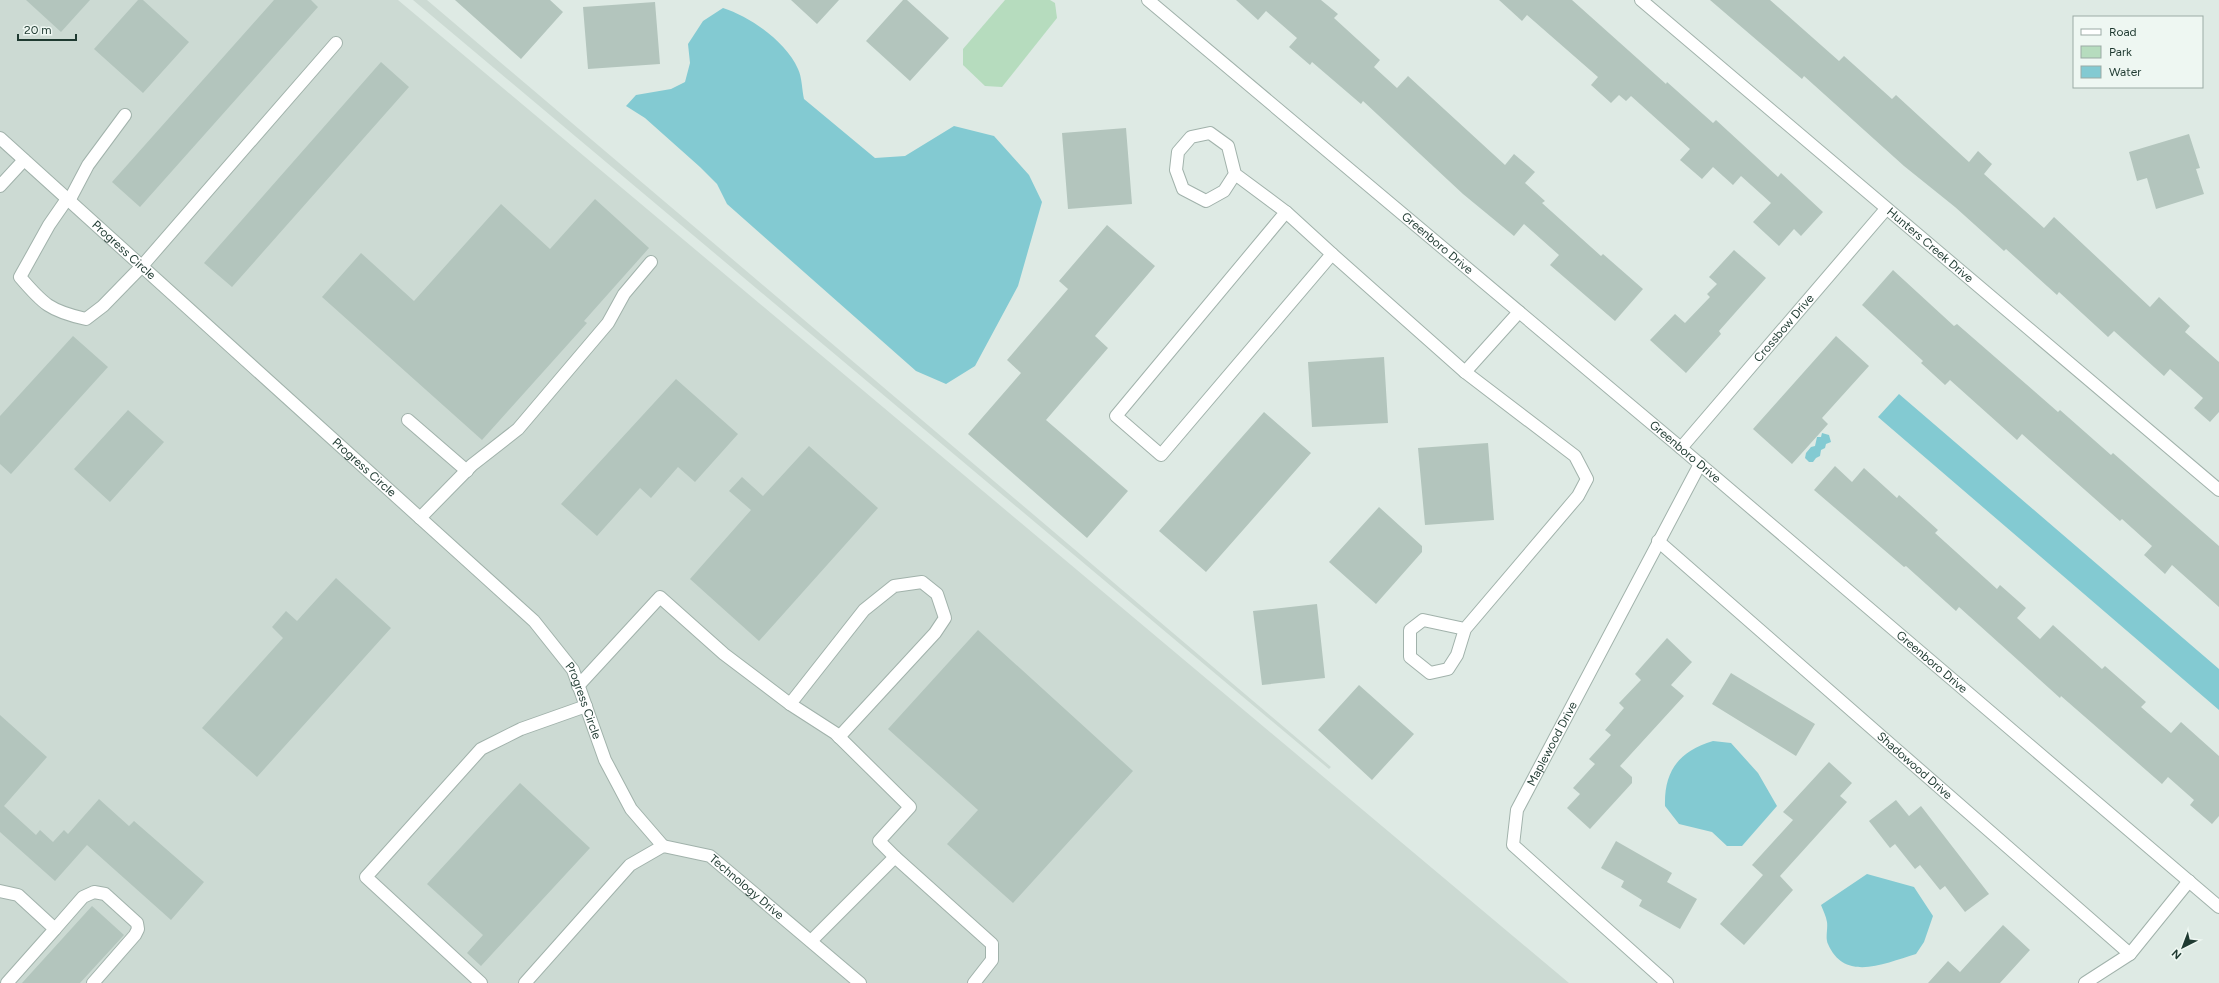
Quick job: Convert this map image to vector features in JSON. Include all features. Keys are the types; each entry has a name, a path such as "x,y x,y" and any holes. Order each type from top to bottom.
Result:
{"street":[{"name":"Greenboro Drive","path":"1148,0 1700,464 2219,906"},
{"name":"Hunters Creek Drive","path":"1642,0 1886,209 2219,490"},
{"path":"125,115 88,165 68,200 49,225 20,277 50,308 66,315 86,319 103,306 142,266 336,42"},
{"path":"1235,174 1224,191 1206,201 1182,189 1176,170 1178,152 1191,137 1210,133 1228,146 1235,174 1286,212 1465,372 1575,456 1587,479 1578,496 1465,629 1458,655 1448,669 1430,673 1410,657 1410,630 1423,620 1465,629"},
{"name":"Progress Circle","path":"0,138 534,621 573,670 605,760 631,809 663,846"},
{"path":"0,186 24,160"},
{"name":"Crossbow Drive","path":"1681,448 1886,209"},
{"path":"1286,212 1116,416 1161,455 1332,254"},
{"path":"420,518 467,470 518,429 608,323 624,294 651,262"},
{"path":"1465,372 1519,312"},
{"path":"408,420 467,470"},
{"name":"Maplewood Drive","path":"1667,983 1513,845 1517,810 1700,464"},
{"name":"Shadowood Drive","path":"1658,541 2130,954"},
{"path":"790,704 864,610 894,586 922,582 937,594 945,618 935,633 839,737"},
{"path":"578,686 660,596 724,654 790,704 839,737 910,807 879,840 894,857 992,944 992,960 974,983"},
{"path":"481,983 366,877 481,748 521,729 586,706"},
{"path":"525,983 630,865 663,846"},
{"name":"Technology Drive","path":"663,846 710,856 860,983"},
{"path":"811,941 894,857"},
{"path":"2085,983 2130,954 2189,881"},
{"path":"0,891 18,895 55,929"},
{"path":"6,983 83,897 94,892 106,894 137,923 138,929 135,936 93,983"}],"shaded area":[{"path":"0,0 398,0 1569,983 0,983"},
{"path":"413,0 427,0 1331,767 1329,769"}],"green space":[{"path":"1005,0 1050,0 1055,3 1057,18 1002,87 985,86 963,65 963,49"}],"water":[{"path":"723,8 756,24 776,40 785,49 798,69 804,99 875,158 905,156 954,126 994,136 1029,175 1042,202 1018,286 975,366 946,384 916,371 727,204 717,184 700,167 645,118 626,106 636,95 671,89 685,82 690,63 688,44 703,21"},
{"path":"1899,394 2219,669 2219,710 1878,417"},
{"path":"1822,433 1829,435 1831,442 1826,444 1825,448 1821,450 1820,456 1813,462 1809,462 1805,458 1806,453 1811,447 1815,446 1817,437 1821,437"},
{"path":"1713,741 1731,743 1758,773 1777,806 1742,846 1727,846 1712,832 1679,824 1665,806 1667,782 1676,764 1691,750"},
{"path":"1867,874 1914,887 1933,916 1924,942 1916,954 1892,962 1867,967 1855,967 1845,963 1835,956 1828,944 1827,922 1821,905"}],"building":[{"path":"26,0 90,0 61,32"},
{"path":"138,0 143,0 189,42 143,93 94,49"},
{"path":"274,0 311,0 318,7 140,207 112,182"},
{"path":"455,0 550,0 563,12 521,59"},
{"path":"791,0 839,0 817,24"},
{"path":"903,0 907,0 949,38 910,81 866,41"},
{"path":"1236,0 1321,0 1338,14 1334,18 1380,60 1374,67 1397,88 1408,76 1505,165 1514,154 1535,172 1525,183 1545,201 1542,203 1601,256 1603,254 1643,289 1615,321 1550,265 1559,255 1524,224 1514,236 1463,194 1363,101 1361,104 1312,62 1310,65 1289,47 1297,38 1266,11 1258,20"},
{"path":"1499,0 1572,0 1666,84 1667,82 1713,123 1716,120 1778,177 1781,173 1823,212 1801,236 1794,229 1779,246 1753,222 1771,203 1741,176 1733,185 1713,167 1702,179 1680,160 1690,149 1631,96 1626,101 1619,95 1611,103 1591,85 1598,77 1527,15 1522,21"},
{"path":"1710,0 1770,0 1839,61 1844,56 1892,99 1896,95 1969,162 1978,151 1992,164 1984,174 2044,228 2054,217 2150,307 2159,297 2190,326 2185,332 2219,362 2219,412 2210,422 2194,408 2203,398 2170,369 2164,376 2114,331 2108,337 2059,292 2057,295 2006,249 2004,251 1955,207 1904,166 1804,76 1802,79"},
{"path":"655,2 660,64 588,69 583,7"},
{"path":"381,62 409,87 232,287 204,263"},
{"path":"1126,128 1132,204 1068,209 1062,133"},
{"path":"2189,134 2200,168 2196,169 2204,194 2156,209 2147,178 2137,181 2129,152"},
{"path":"595,199 649,248 584,321 587,323 482,440 322,297 361,253 414,301 501,204 550,249"},
{"path":"1107,225 1155,266 1095,336 1108,348 1046,420 1128,491 1087,538 968,434 1021,373 1007,360 1068,289 1059,281"},
{"path":"1734,250 1766,278 1719,331 1721,334 1686,373 1650,340 1675,314 1685,323 1710,297 1707,294 1717,284 1709,277"},
{"path":"1893,270 1954,326 1957,324 2058,412 2060,410 2111,455 2113,453 2219,546 2219,607 2172,565 2165,574 2144,555 2152,546 2122,519 2120,521 2022,434 2017,440 1950,380 1945,385 1921,363 1923,361 1862,305"},
{"path":"73,336 108,367 11,474 0,464 0,416"},
{"path":"1836,336 1869,366 1822,418 1828,424 1792,464 1753,429"},
{"path":"1384,357 1388,423 1312,427 1308,362"},
{"path":"676,379 738,434 695,482 678,467 651,498 640,488 597,536 561,504"},
{"path":"128,410 164,442 110,502 74,469"},
{"path":"1264,412 1311,453 1206,572 1159,531"},
{"path":"1488,443 1494,520 1425,525 1418,448"},
{"path":"809,446 878,508 759,641 690,579 751,510 729,491 742,477 763,496"},
{"path":"1835,466 1852,482 1864,468 1897,498 1899,495 1938,530 1935,533 1997,589 2000,585 2026,608 2017,618 2040,639 2053,625 2102,669 2105,666 2146,702 2141,707 2171,733 2181,722 2219,756 2219,816 2212,824 2190,805 2194,800 2168,777 2162,784 2061,696 2060,698 1959,607 1956,611 1906,566 1904,567 1814,490"},
{"path":"1379,507 1422,546 1422,552 1376,604 1329,562"},
{"path":"336,578 391,628 257,777 202,728 283,638 272,627 286,611 297,621"},
{"path":"1317,604 1325,678 1262,685 1253,611"},
{"path":"978,630 1133,771 1013,903 947,844 978,810 888,729"},
{"path":"1667,638 1692,662 1671,685 1684,696 1620,766 1632,777 1632,783 1590,829 1567,808 1580,794 1573,788 1595,764 1589,759 1611,735 1605,730 1624,708 1619,703 1641,680 1635,674"},
{"path":"1731,673 1815,724 1796,756 1712,704"},
{"path":"1359,685 1414,734 1372,780 1318,730"},
{"path":"0,715 47,757 4,806 36,835 40,830 53,842 64,830 68,834 99,799 129,826 134,821 204,882 171,920 87,845 55,881 0,832"},
{"path":"1829,762 1852,783 1840,796 1847,802 1780,876 1793,890 1744,945 1720,924 1763,875 1752,865 1793,820 1783,812"},
{"path":"520,783 590,848 481,966 467,953 483,935 427,884"},
{"path":"1896,800 1909,816 1921,806 1989,894 1965,912 1945,886 1940,890 1920,865 1915,869 1895,844 1890,848 1869,821"},
{"path":"1616,841 1672,873 1667,882 1697,899 1680,929 1639,906 1642,900 1621,887 1624,881 1601,868"},
{"path":"92,906 124,935 80,983 22,983"},
{"path":"2003,925 2030,950 2000,983 1928,983 1948,961 1960,972"}]}
